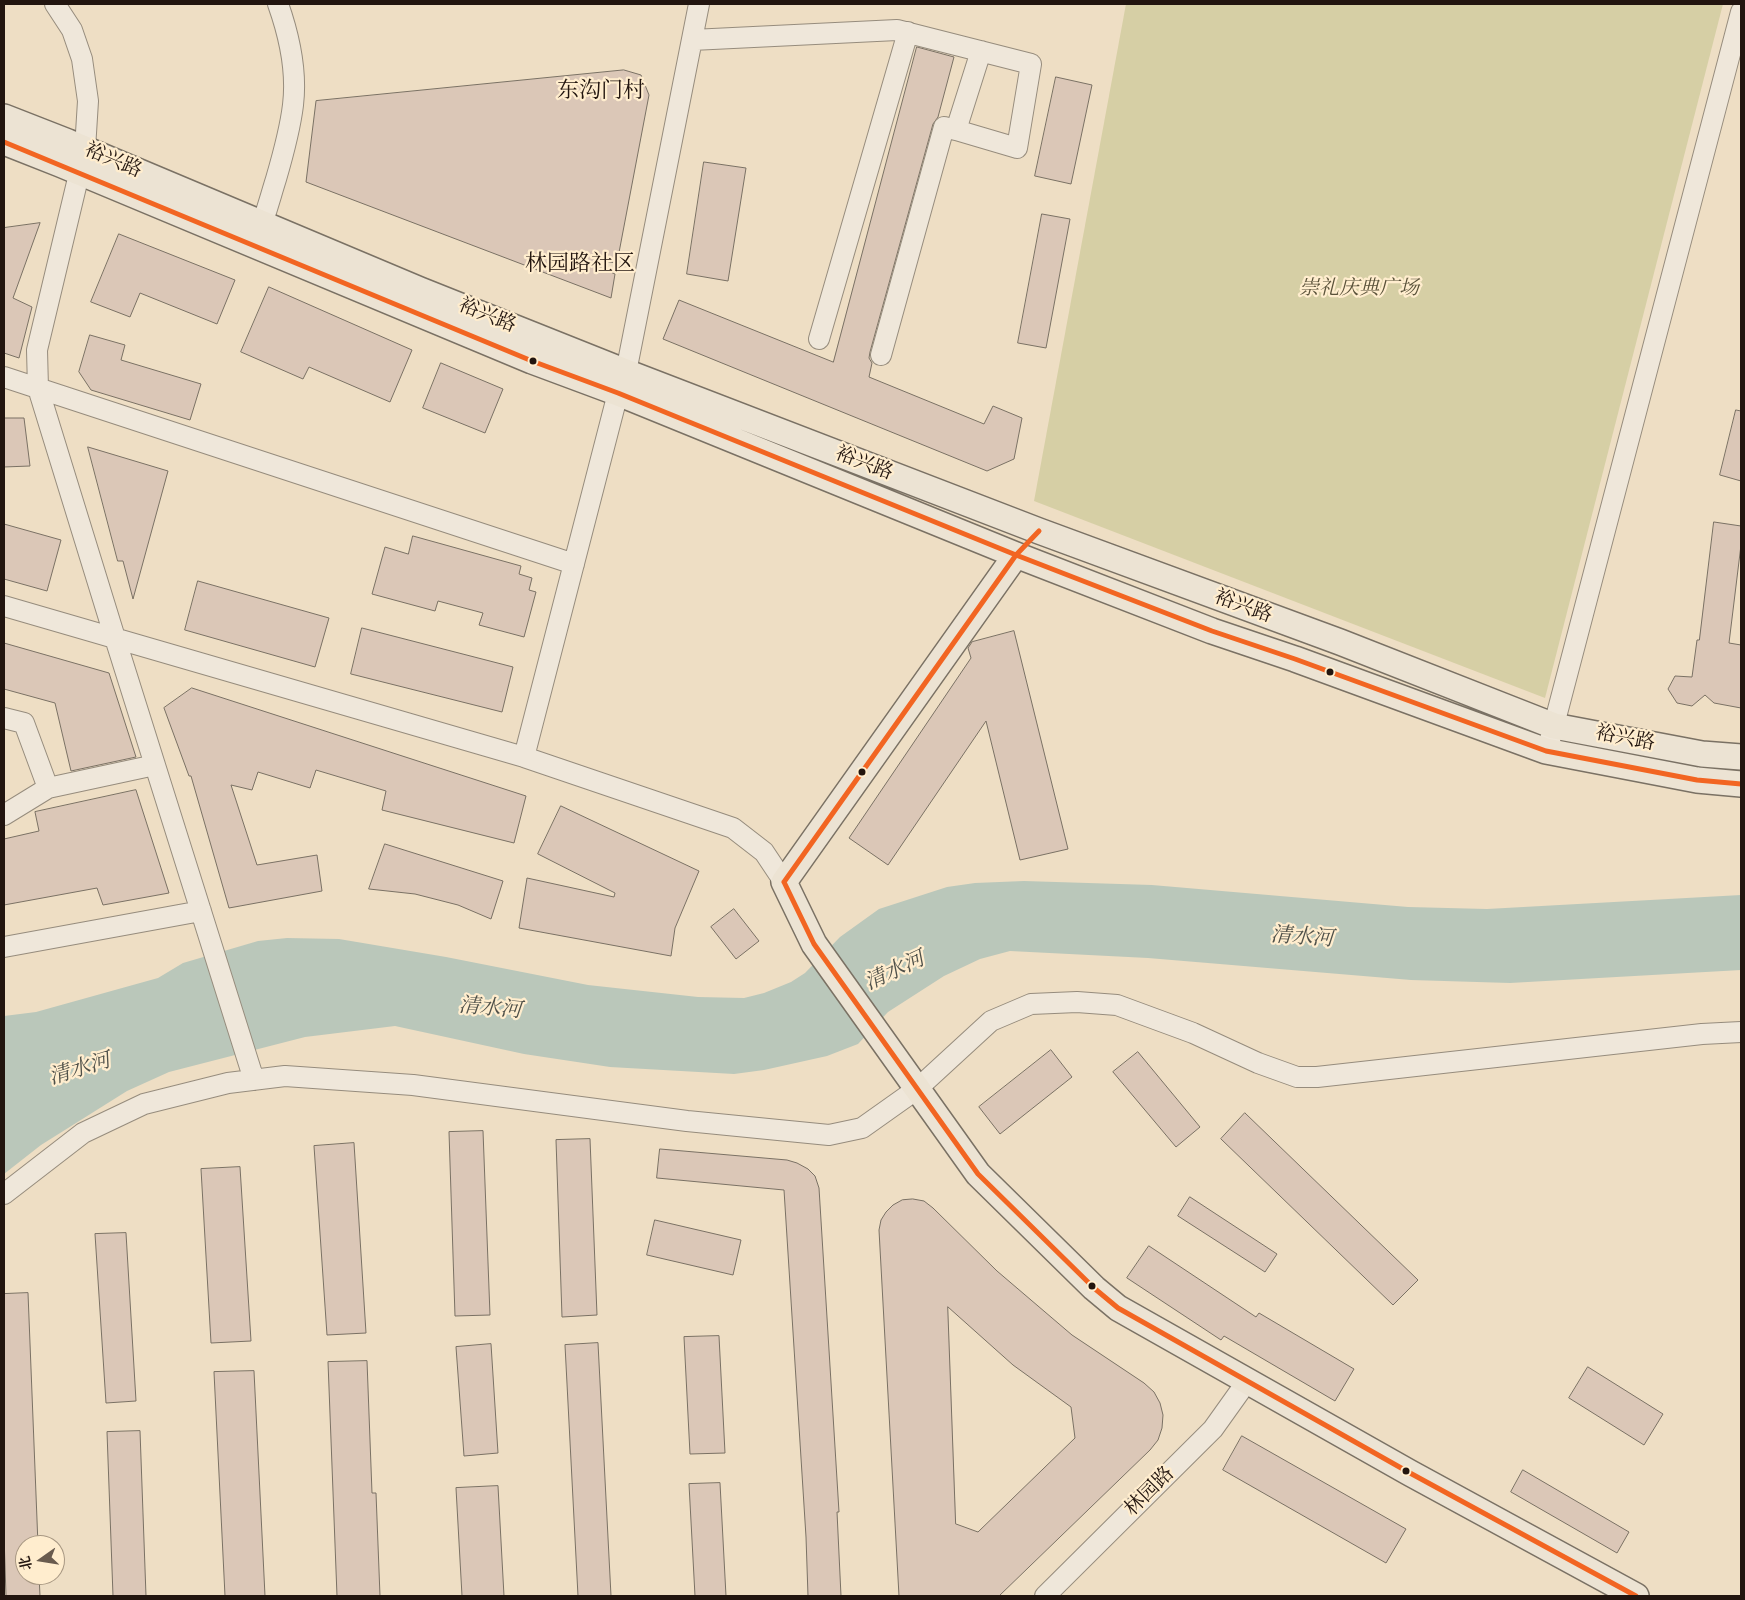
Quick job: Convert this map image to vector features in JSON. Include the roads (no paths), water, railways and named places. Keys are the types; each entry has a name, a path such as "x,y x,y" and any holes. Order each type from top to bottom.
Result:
{"main road":[{"name":"裕兴路","path":"4,117 82,160 258,235 420,290 622,383 1016,555 1212,631 1295,659 1546,751 1697,780 1741,784"},
{"name":"裕兴路","path":"4,142 82,160"},
{"name":"裕兴路","path":"622,383 1039,531 1340,642 1554,726 1702,754 1741,757"},
{"path":"1016,555 784,882 814,944 882,1042 978,1174 1094,1288 1118,1308 1410,1473 1636,1596"}],"street":[{"path":"55,4 72,30 82,59 88,101 82,160 38,350 38,388 254,1080"},
{"path":"258,235 285,148 294,104 293,68 286,27 278,4"},
{"path":"524,757 622,383 699,4"},
{"path":"1546,751 1741,12"},
{"path":"692,40 898,30 1031,64 1017,148 944,127 881,355"},
{"path":"819,339 908,32"},
{"path":"956,130 981,51"},
{"path":"4,377 574,564"},
{"path":"1016,555 1039,531"},
{"path":"4,606 524,757 733,828 764,852 784,882"},
{"path":"4,718 24,723 48,788"},
{"path":"4,815 48,788 155,765"},
{"path":"4,947 201,911"},
{"path":"4,1194 83,1133 144,1104 228,1083 285,1076 413,1085 687,1122 829,1135 862,1128 917,1089 991,1021 1031,1004 1077,1002 1117,1005 1193,1033 1258,1063 1297,1077 1318,1077 1702,1034 1741,1032"},
{"name":"林园路","path":"1045,1596 1213,1429 1248,1380"}],"water":[{"name":"清水河","path":"1024,881 1152,885 1408,907 1487,909 1741,895 1741,970 1510,983 1411,980 1148,958 1010,951 980,959 944,976 888,1012 858,1044 827,1056 764,1070 734,1074 610,1067 524,1054 395,1026 305,1037 169,1072 127,1091 41,1145 4,1174 4,1016 36,1012 158,978 183,963 258,941 287,938 339,939 446,957 588,985 698,997 744,998 764,993 791,982 805,973 840,937 879,909 947,887 975,883"}],"district":[{"name":"东沟门村","path":"601,92"},
{"name":"林园路社区","path":"580,265"}],"park label":[{"name":"崇礼庆典广场","path":"1359,289"}]}
